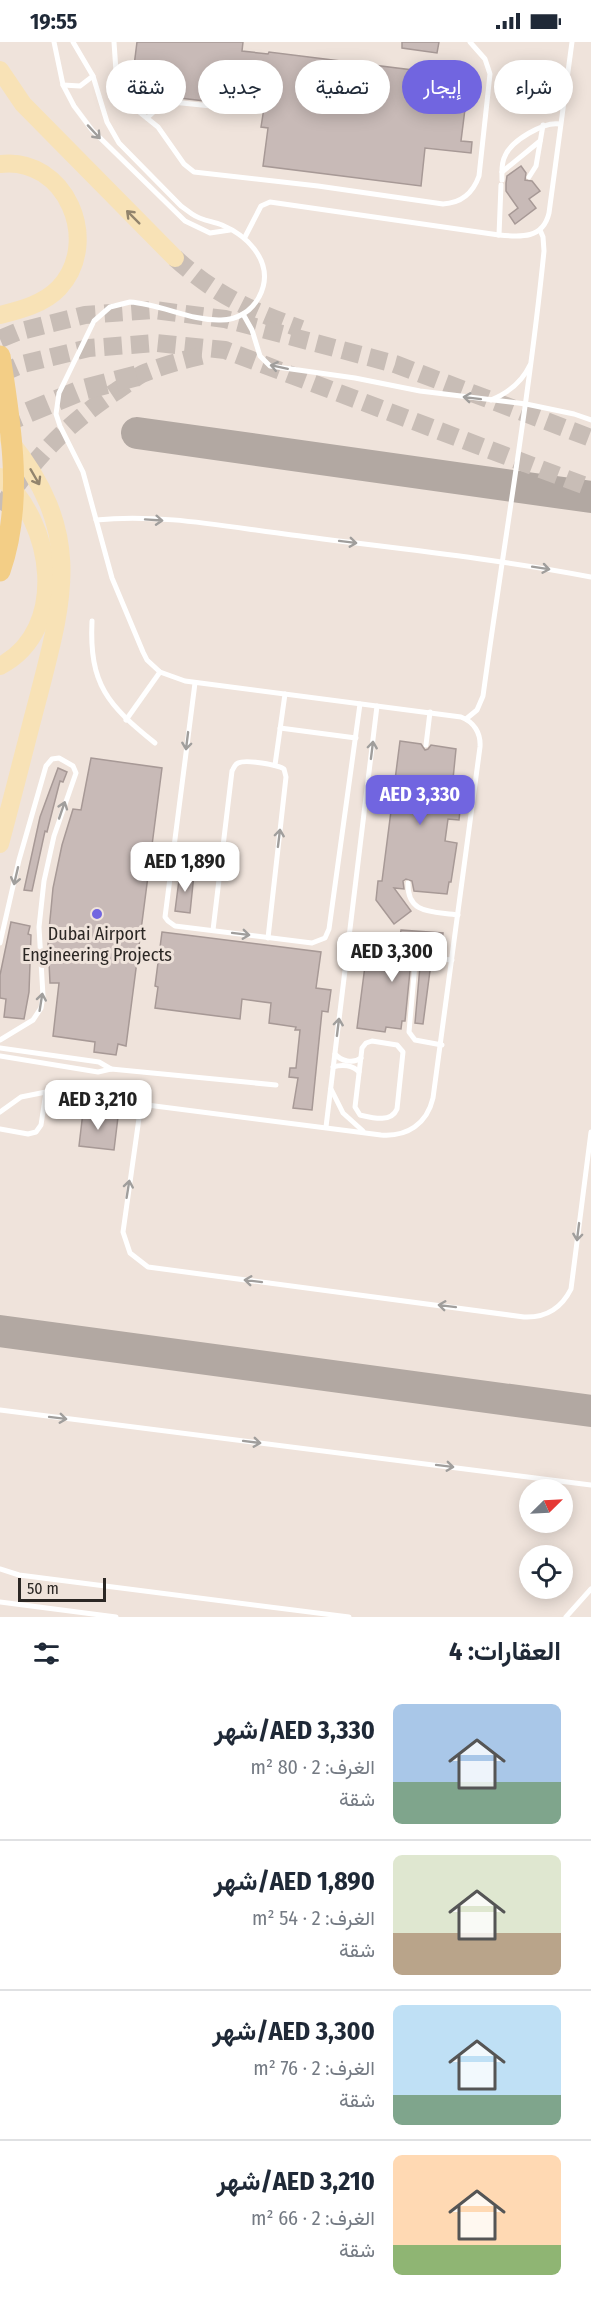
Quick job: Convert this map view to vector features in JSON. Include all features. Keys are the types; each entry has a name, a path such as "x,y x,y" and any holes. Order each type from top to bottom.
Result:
{"highway":[{"path":"0,356 8,408 13,504 10,532 0,571"}],"main road":[{"path":"0,70 23,104 175,258"},
{"path":"0,164 20,164 32,169 62,189 74,211 79,244 75,261 58,289 34,305 0,315"},
{"path":"0,430 36,478 49,506 59,538 62,585 49,657 0,844"},
{"path":"0,477 14,491 33,521 45,558 46,577 43,608 34,632 19,652 0,666"}],"lane":[{"path":"54,42 63,85 74,106 92,130 185,221 210,233 230,230"},
{"path":"0,1112 21,1097 45,1092 397,1135 421,1123 432,1105 442,1045 480,741 476,728 466,719 430,712 176,680 160,672 147,660 112,578 83,472 60,426 56,407 59,393 94,321 110,307 130,302 215,320 233,319 243,314 258,299 265,277 259,255 245,237 220,224 208,222 192,214 127,153 107,122 93,76 73,42"},
{"path":"114,42 119,92 126,102 158,127 184,164 200,174 318,186 450,204 469,194 479,176 490,74 486,59 470,42"},
{"path":"569,60 572,42"},
{"path":"63,85 80,86 93,76"},
{"path":"147,118 158,108 171,102 198,105"},
{"path":"245,237 257,211 261,206 270,202 524,237 540,230 545,225 549,213 561,114"},
{"path":"499,235 502,172 508,150 543,125 560,124"},
{"path":"530,177 535,169 543,125"},
{"path":"502,172 540,141"},
{"path":"500,202 509,195"},
{"path":"466,719 477,710 483,696 501,562 533,358 544,251 540,230"},
{"path":"243,314 252,330 260,356 270,366 526,404 591,420"},
{"path":"491,400 521,380 533,358"},
{"path":"96,520 122,518 180,521 501,562 591,577"},
{"path":"92,621 91,642 94,664 111,704 126,720 155,743"},
{"path":"126,720 160,672"},
{"path":"195,683 165,917 175,926 268,938 312,943 321,941 327,934 360,704"},
{"path":"275,765 285,694"},
{"path":"326,1127 377,706"},
{"path":"426,745 430,712"},
{"path":"280,728 356,738"},
{"path":"0,943 19,860 46,766 52,759 59,758 73,766 76,773 54,836 44,881 39,940 43,1002 39,1013 33,1020 0,1040"},
{"path":"213,930 232,771 236,765 243,762 275,765 284,769 286,777 268,938"},
{"path":"408,883 409,898 419,908 458,915"},
{"path":"442,1045 415,1040 408,1032 415,964 420,957 452,960"},
{"path":"369,1042 393,1044 401,1049 403,1056 398,1109 393,1117 385,1119 363,1116 356,1111 359,1073 363,1048 369,1042"},
{"path":"0,1048 99,1062 111,1069"},
{"path":"335,1054 341,1059 352,1061 361,1058"},
{"path":"0,1056 98,1072 111,1069 276,1085"},
{"path":"333,1066 351,1067 359,1073"},
{"path":"330,1088 343,1113 364,1132"},
{"path":"0,1129 28,1134 36,1132 41,1125 45,1092"},
{"path":"141,1104 123,1232 130,1253 148,1267 524,1317 547,1314 565,1300 571,1289 591,1132"},
{"path":"0,1410 591,1485"},
{"path":"0,1569 19,1575 349,1617"},
{"path":"566,1617 591,1589"},
{"path":"0,1602 116,1617"}],"building":[{"path":"137,42 243,42 242,51 333,60 295,60 295,114 390,114 390,67 402,69 402,114 464,114 461,141 472,142 471,153 425,148 421,186 263,166 268,128 261,127 263,114 283,114 283,60 198,60 198,100 186,99 186,60 135,60"},
{"path":"402,42 439,42 437,53 402,48"},
{"path":"521,166 526,173 525,180 532,181 540,191 529,199 536,208 515,224 509,215 518,208 506,191 506,183 507,176"},
{"path":"400,741 421,744 425,750 431,745 456,749 453,779 463,781 459,820 448,819 445,841 457,843 447,894 414,891 412,881 406,879 403,881 404,889 394,888 411,911 394,924 376,900 378,881 382,881"},
{"name":"Dubai Airport Engineering Projects","path":"91,758 162,768 126,1046 118,1044 116,1055 94,1052 95,1042 53,1036 59,983 50,983 48,941 53,888 62,845 73,809 81,810"},
{"path":"58,768 67,772 63,782 60,781 47,832 45,831 32,891 24,890 40,817"},
{"path":"180,872 194,874 190,913 175,911"},
{"path":"11,922 30,926 28,934 31,935 29,992 24,1019 4,1017 6,999 0,998 0,975"},
{"path":"401,930 443,933 441,954 419,952 411,961 405,1021 402,1021 401,1029 386,1027 385,1032 357,1028 366,958 402,963 404,945 399,944"},
{"path":"162,932 321,952 316,988 331,990 328,1012 322,1011 312,1110 293,1108 298,1078 289,1077 290,1068 296,1068 300,1030 295,1030 296,1027 269,1023 271,1003 242,999 240,1019 155,1008 158,987 155,986"},
{"path":"422,962 431,963 423,1024 415,1023"},
{"path":"83,1112 118,1117 114,1150 79,1146"}],"taxiway":[{"path":"137,433 591,497"},
{"path":"0,1331 591,1411"}],"tunnel":[{"path":"175,258 219,292 265,315 301,329"},
{"path":"0,339 17,332 85,315 154,310 225,319 395,364 591,438"},
{"path":"0,374 23,364 89,348 157,343 225,350 591,488"},
{"path":"0,510 37,460 66,430 98,404 142,374 175,362 209,354"},
{"path":"0,424 82,390 140,375"}],"place":[{"name":"Dubai Airport Engineering Projects","path":"97,914"}]}
